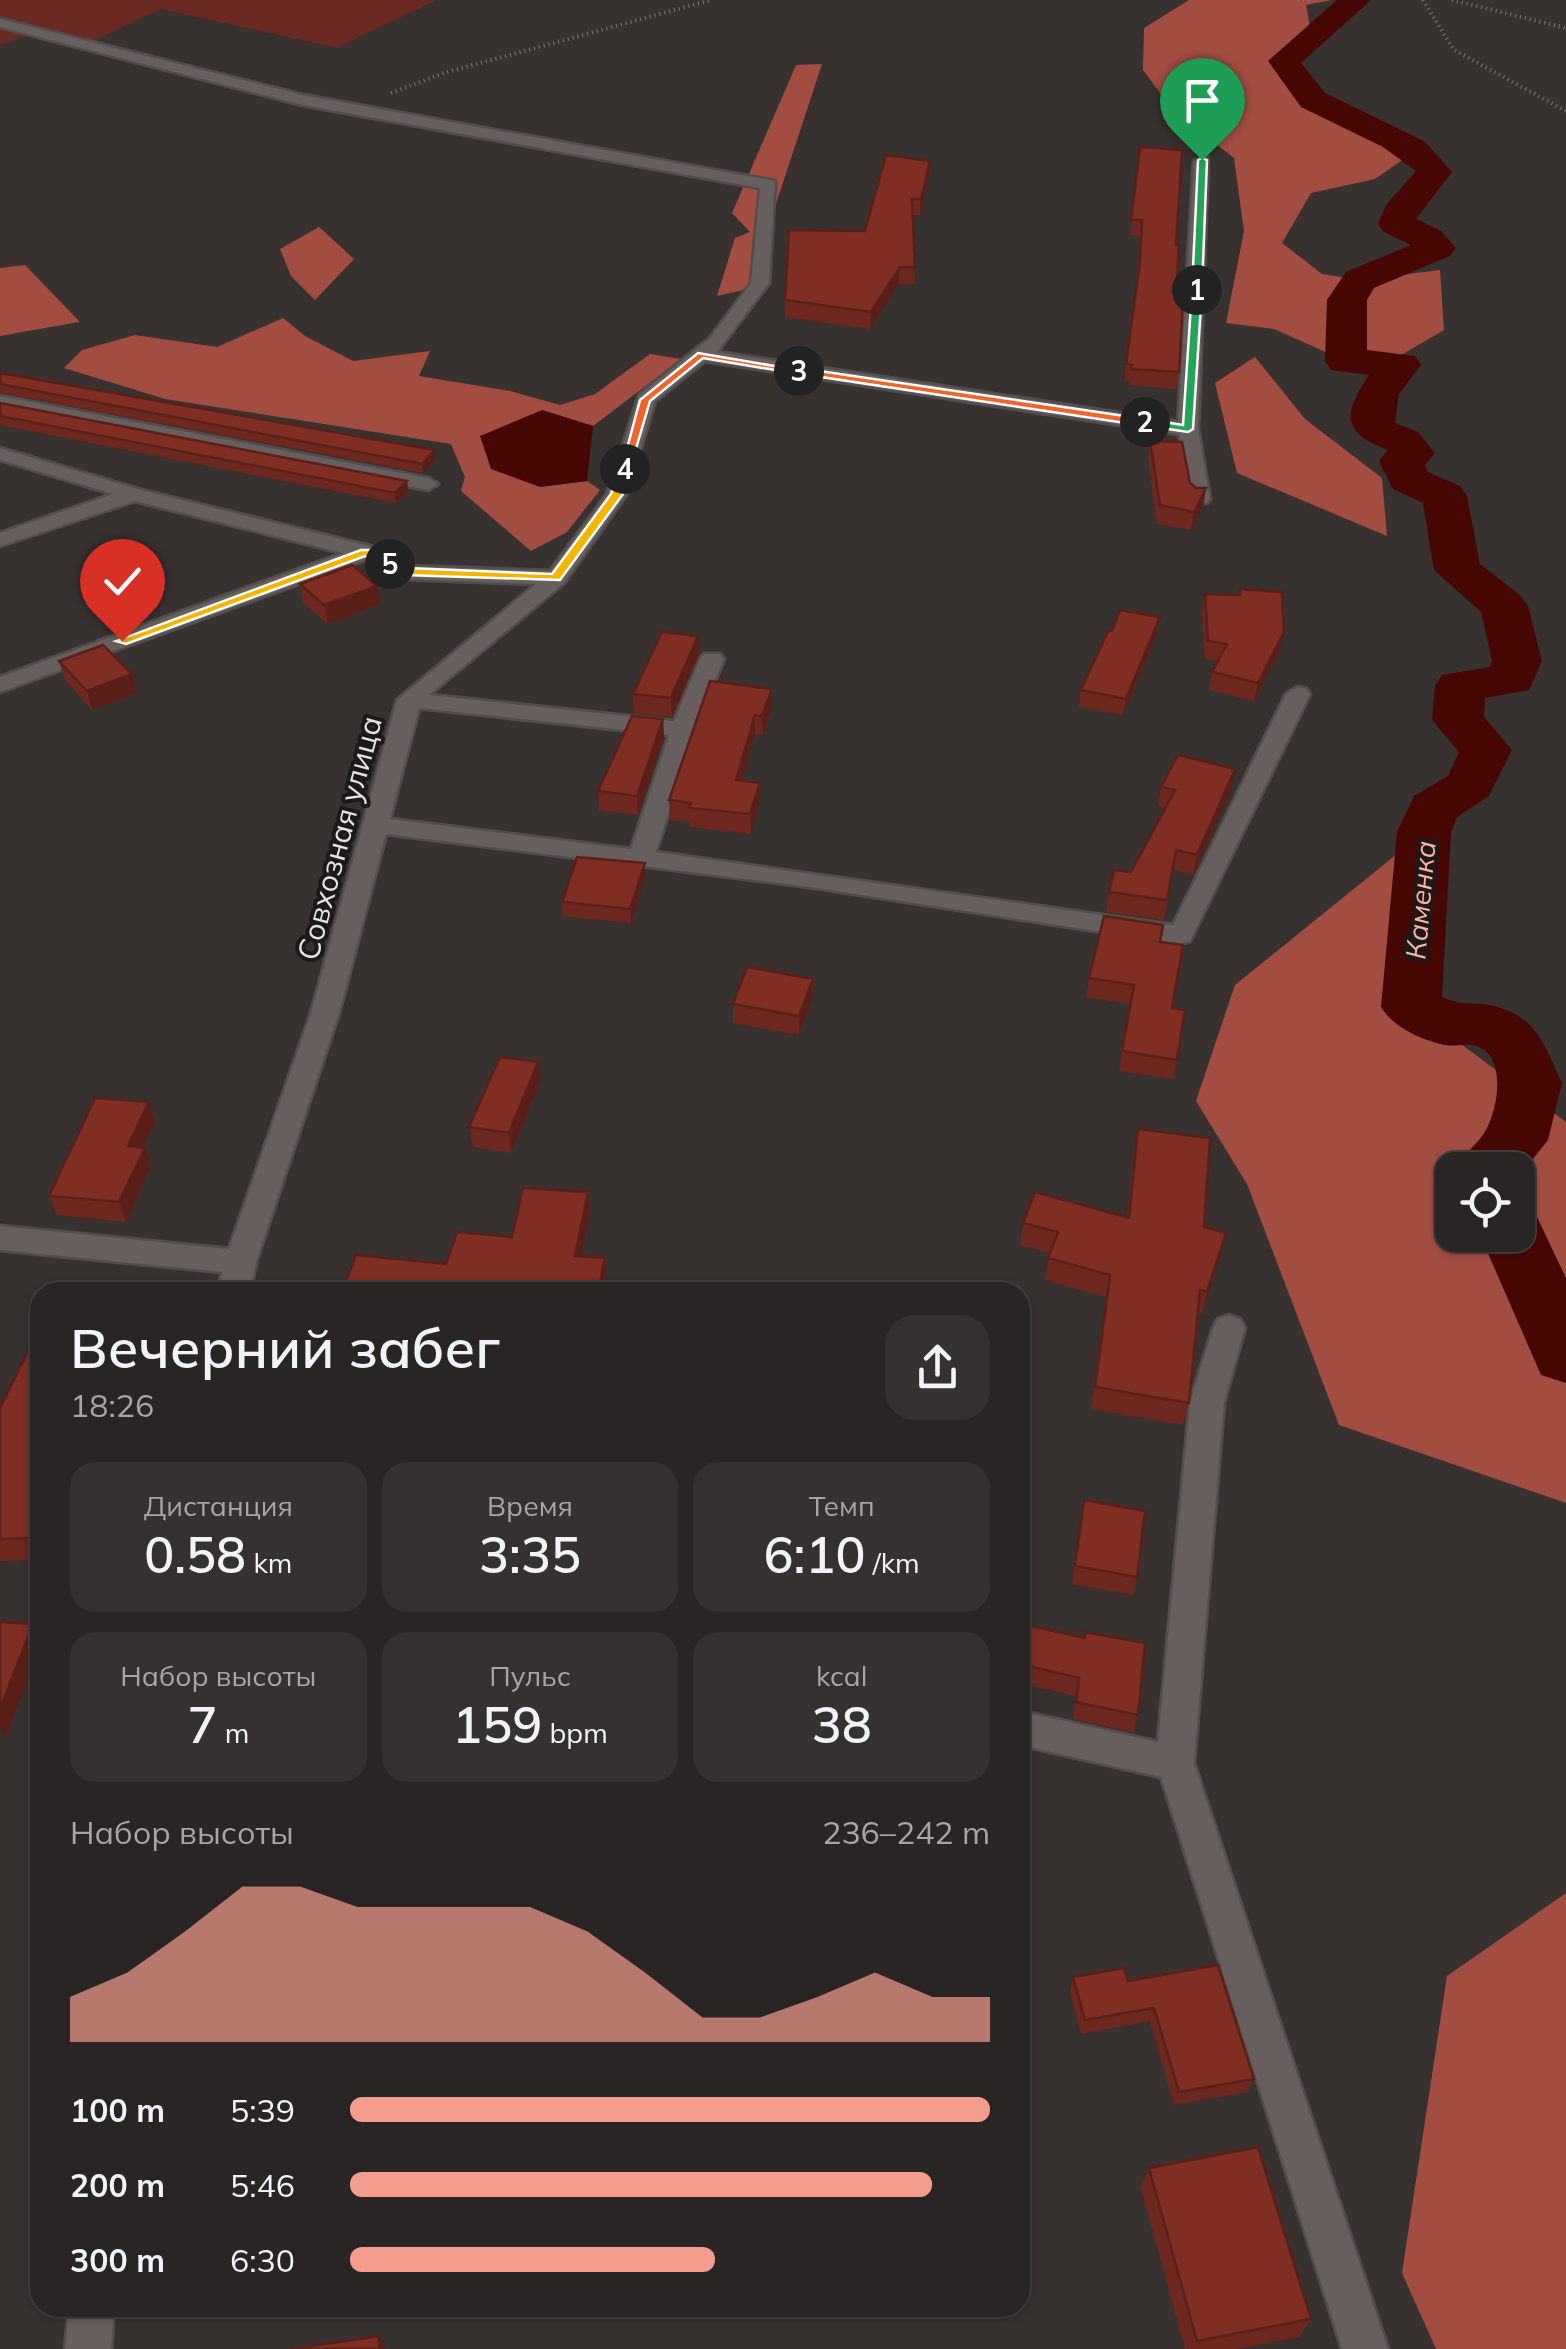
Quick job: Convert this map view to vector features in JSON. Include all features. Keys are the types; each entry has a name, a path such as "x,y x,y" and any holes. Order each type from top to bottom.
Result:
{"street":[{"path":"0,23 348,109"},
{"name":"Совхозная улица","path":"237,1277 325,1014 410,700 556,578 617,494 646,400 717,342 760,283 769,185 348,109"},
{"path":"1200,499 1188,429 1202,160"},
{"path":"701,355 1188,429"},
{"path":"0,402 428,484"},
{"path":"0,454 134,494 366,552 405,572 556,578"},
{"path":"0,540 134,494"},
{"path":"0,685 366,552"},
{"path":"641,858 683,730 712,660"},
{"path":"378,825 1181,935 1298,694"},
{"path":"410,700 683,730"},
{"path":"0,1238 237,1277"},
{"path":"1230,1328 1208,1402 1175,1763 1365,2349"},
{"path":"1030,1730 1175,1763"},
{"path":"88,2349 91,2317"}],"path":[{"path":"348,109 444,73 712,0"},
{"path":"1298,0 1309,0"},
{"path":"1422,0 1454,50 1566,111"},
{"path":"1452,0 1566,28"}],"shaded area":[{"path":"0,0 436,0 337,48 161,9 93,41 44,30 0,45"},
{"path":"1189,0 1332,0 1306,5 1311,32 1284,61 1314,101 1375,127 1404,159 1375,179 1311,193 1282,243 1322,274 1360,280 1440,270 1444,330 1391,361 1346,361 1274,329 1226,323 1244,231 1234,158 1171,108 1143,70 1144,28"},
{"path":"822,64 748,289 717,296 735,238 750,232 732,213 796,65"},
{"path":"319,227 354,259 315,300 291,276 280,249"},
{"path":"25,265 79,322 0,336 0,268"},
{"path":"283,318 305,336 353,361 430,351 419,376 510,391 560,405 595,394 650,354 681,359 593,426 542,410 540,487 587,481 600,490 567,532 531,551 461,491 465,477 451,444 165,399 64,368 82,350 135,335 217,347"},
{"path":"1255,357 1305,419 1382,478 1387,536 1237,473 1215,383"},
{"path":"542,410 593,426 587,481 540,487 491,469 480,436"},
{"path":"1424,832 1411,1007 1566,1122 1566,1503 1339,1425 1247,1184 1196,1101 1235,985"},
{"path":"1566,1893 1566,2349 1436,2349 1402,2273 1447,1976"}],"building":[{"path":"1140,147 1182,150 1176,245 1177,280 1184,280 1179,372 1131,369 1132,365 1126,364 1140,262 1142,220 1131,220"},
{"path":"886,155 930,161 921,199 912,199 915,267 900,267 871,312 785,300 789,230 865,231"},
{"path":"0,373 435,450 422,464 0,384"},
{"path":"0,403 407,481 395,493 0,416"},
{"path":"1150,441 1182,442 1190,483 1206,488 1194,512 1160,505"},
{"path":"352,565 377,586 324,605 300,584"},
{"path":"1240,589 1282,592 1284,632 1258,683 1212,672 1227,644 1208,641 1205,594 1240,595"},
{"path":"1120,610 1160,617 1126,699 1081,690"},
{"path":"662,632 698,636 671,698 633,694"},
{"path":"103,645 132,674 87,691 59,661"},
{"path":"710,681 772,689 762,716 755,715 736,780 760,783 750,814 689,808 691,803 669,800"},
{"path":"632,716 663,719 637,796 598,791"},
{"path":"1178,755 1235,769 1197,855 1176,850 1167,900 1109,892 1114,870 1131,872 1175,790 1161,787"},
{"path":"577,857 645,863 630,909 562,902"},
{"path":"1104,916 1163,925 1160,942 1183,945 1172,1008 1185,1010 1177,1060 1122,1051 1134,985 1089,978"},
{"path":"747,967 813,979 799,1016 733,1004"},
{"path":"500,1057 538,1062 509,1133 469,1127"},
{"path":"95,1098 149,1102 128,1146 145,1148 119,1202 49,1196"},
{"path":"1138,1129 1210,1138 1204,1227 1226,1233 1207,1292 1200,1290 1189,1403 1095,1387 1110,1275 1048,1258 1058,1232 1023,1223 1035,1192 1129,1218"},
{"path":"523,1188 588,1192 575,1256 605,1258 600,1282 346,1282 356,1255 446,1264 457,1232 512,1237"},
{"path":"30,1347 30,1538 0,1539 0,1408"},
{"path":"1084,1500 1145,1511 1137,1577 1075,1566"},
{"path":"0,1622 30,1624 30,1632 0,1709"},
{"path":"1030,1626 1085,1638 1085,1632 1145,1643 1138,1715 1076,1702 1079,1678 1030,1666"},
{"path":"1218,1965 1254,2079 1179,2092 1154,2008 1085,2020 1073,1977 1124,1968 1128,1981"},
{"path":"1258,2147 1311,2319 1197,2341 1149,2168"},
{"path":"379,2336 379,2349 291,2349"}],"waterway":[{"name":"Каменка","path":"1351,0 1355,1"},
{"name":"Каменка","path":"1356,0 1284,61 1313,100 1396,139 1425,160 1434,172 1399,213 1397,224 1428,239 1437,248 1360,280 1347,300 1346,361 1400,365 1378,394 1374,430 1403,441 1413,453 1401,461 1409,480 1444,496 1458,570 1504,606 1517,661 1511,679 1460,686 1458,720 1486,750 1470,785 1433,808 1424,832 1411,1007 1448,1025 1486,1025 1512,1040 1531,1083 1516,1140 1504,1152"},
{"name":"Каменка","path":"1521,1252 1566,1355"}],"route":[{"path":"122,641 366,552 405,572 556,578 617,494 646,400 701,355 1188,429 1202,160"}]}
